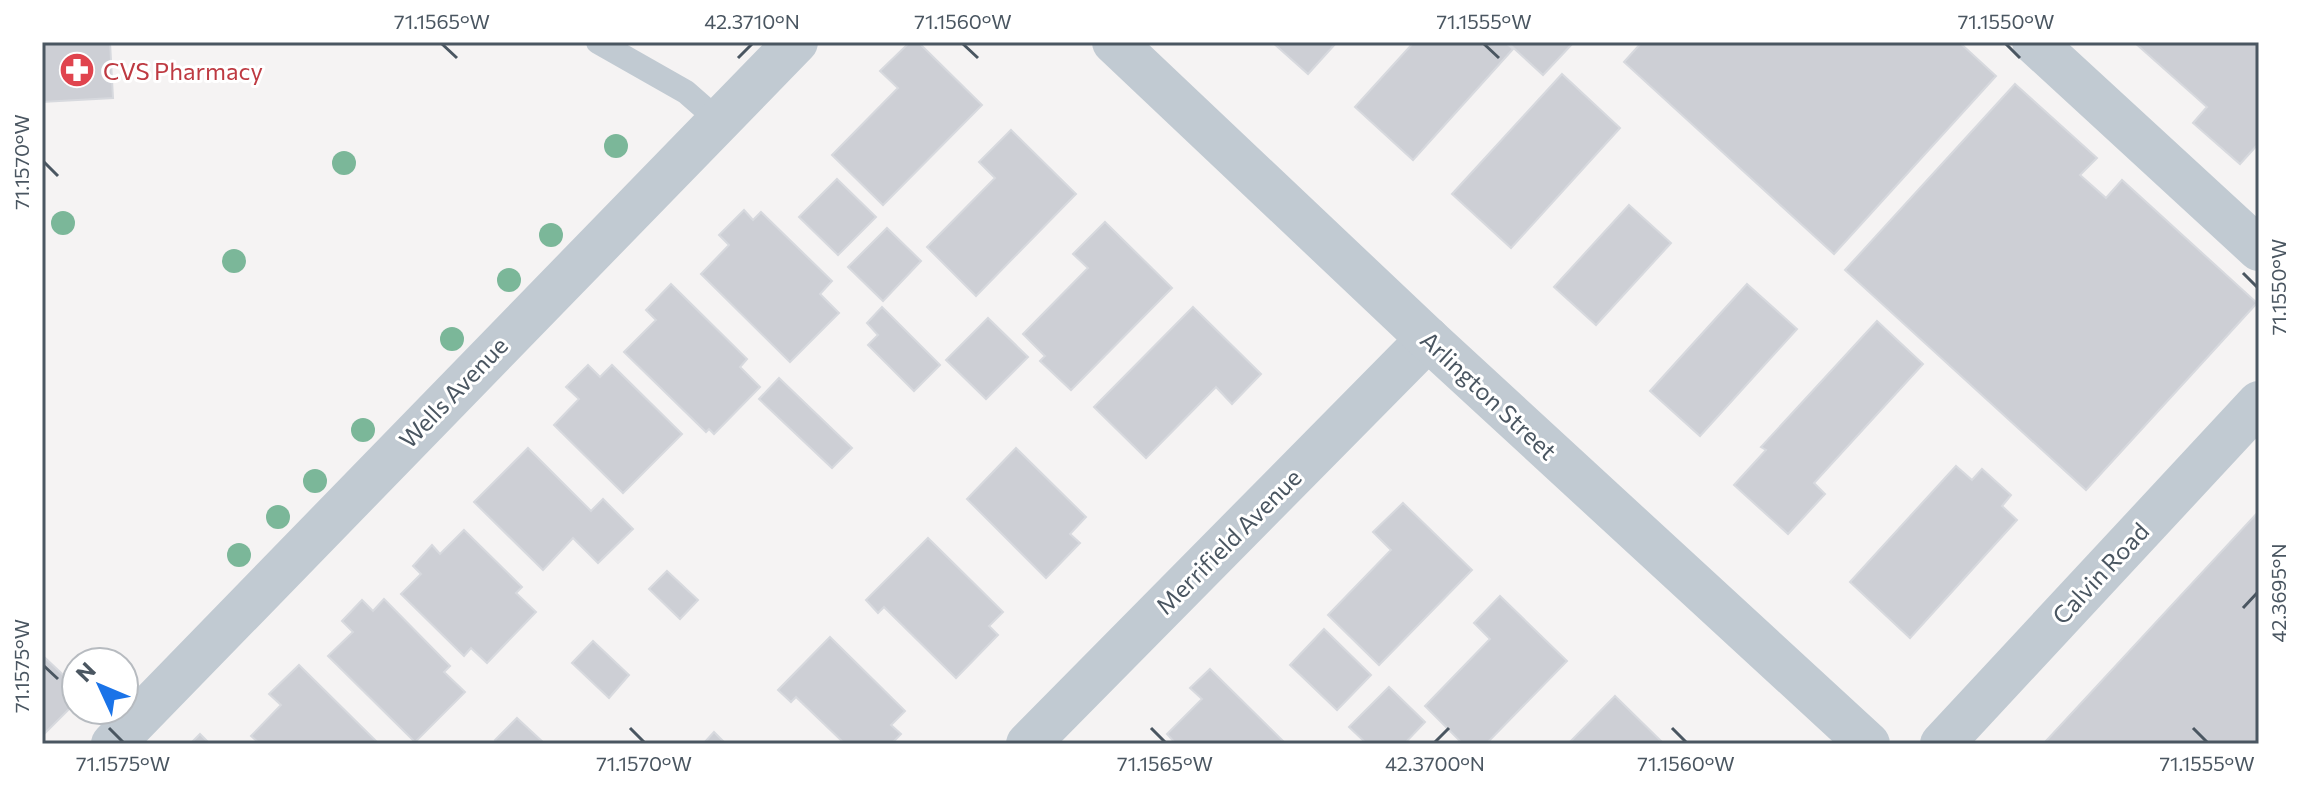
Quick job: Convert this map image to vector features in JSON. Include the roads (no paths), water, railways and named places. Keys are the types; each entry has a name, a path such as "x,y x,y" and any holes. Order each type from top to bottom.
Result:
{"street":[{"name":"Wells Avenue","path":"113,744 796,42"},
{"name":"Arlington Street","path":"1114,42 1428,339 1868,744"},
{"path":"2034,42 2259,249"},
{"name":"Merrifield Avenue","path":"1028,744 1428,339"},
{"name":"Calvin Road","path":"1942,744 2259,403"}],"lane":[{"path":"598,42 686,92 719,121"}],"place":[{"name":"CVS Pharmacy","path":"77,70"}]}
